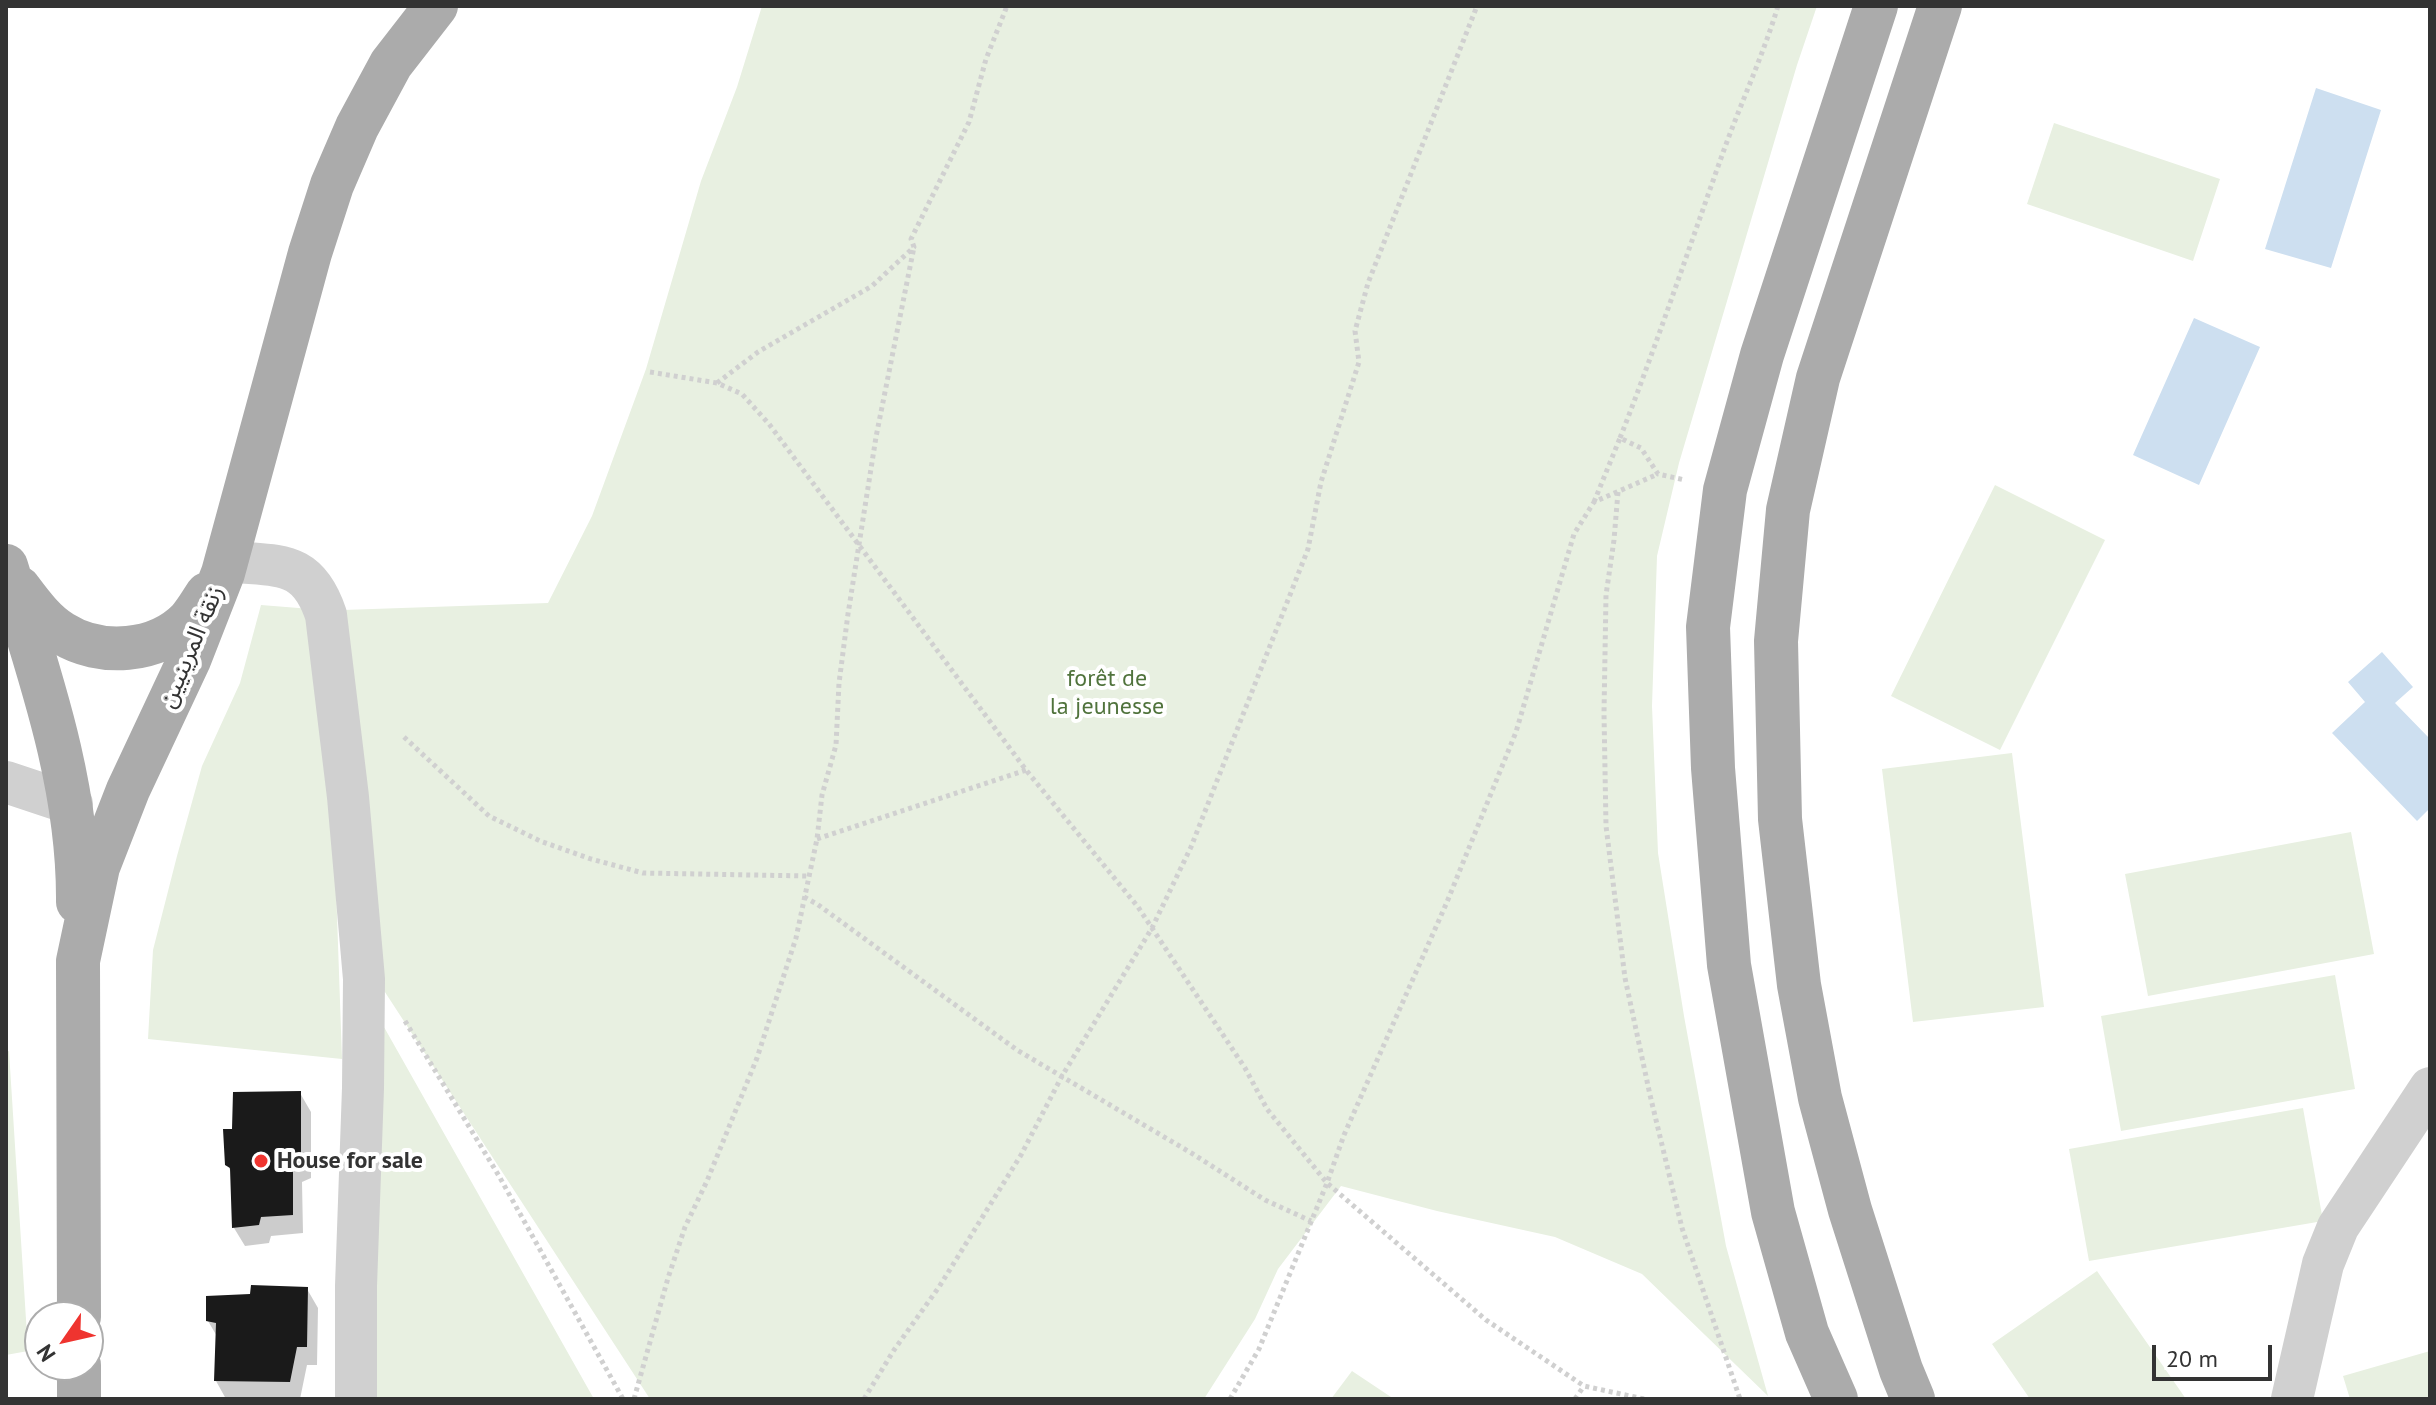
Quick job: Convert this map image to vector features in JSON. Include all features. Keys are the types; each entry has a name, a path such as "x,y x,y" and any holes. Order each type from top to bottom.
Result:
{"main road":[{"name":"زنقة المرينيين","path":"79,1301 78,961 98,867 128,790 189,660 224,567 310,253 332,185 357,127 391,64 436,6"},
{"path":"1836,1399 1807,1333 1773,1212 1729,965 1713,768 1708,627 1729,475 1762,355 1876,6"},
{"path":"1913,1399 1850,1210 1820,1098 1799,985 1780,819 1776,641 1788,510 1818,378 1940,6"},
{"path":"7,569 36,611 62,633 93,647 127,649 159,640 188,621 224,567"},
{"path":"7,569 46,695 72,804 78,879 78,961"}],"street":[{"path":"224,567 293,569 319,593 326,615 350,812 364,979 356,1399"},
{"path":"6,782 72,804"},
{"path":"2292,1399 2323,1264 2338,1227 2430,1088"}],"path":[{"path":"634,1399 663,1292 685,1227 757,1058 796,938 817,839 822,795 836,745 839,683 876,437 914,247 911,239 969,122 986,59 1007,6"},
{"path":"864,1399 939,1287 1021,1155 1062,1076 1152,928 1191,847 1308,549 1321,482 1359,362 1355,331 1368,283 1477,6"},
{"path":"1230,1399 1259,1349 1344,1135 1447,902 1516,732 1574,534 1594,502 1620,438 1672,303 1720,161 1764,54 1778,6"},
{"path":"717,383 758,352 872,286 914,247"},
{"path":"650,372 717,383 742,394 769,424 1026,770 1152,928 1238,1056 1267,1109 1327,1183 1486,1320 1584,1386 1644,1399"},
{"path":"1620,438 1641,448 1658,474"},
{"path":"1594,502 1658,474 1674,477"},
{"path":"1618,492 1606,595 1604,713 1606,826 1625,978 1682,1228 1740,1399"},
{"path":"404,737 489,816 540,841 591,859 643,873 808,876"},
{"path":"817,839 1026,770"},
{"path":"804,897 1017,1050 1265,1200 1311,1221"},
{"path":"402,1016 499,1176 623,1399"},
{"path":"1575,1399 1584,1386"}],"green space":[{"name":"forêt de la jeunesse","path":"762,6 1817,6 1679,463 1657,556 1652,706 1658,853 1726,1246 1768,1396 1642,1274 1555,1237 1341,1186 1278,1269 1255,1319 1204,1399 650,1399 353,943 343,610 548,603 592,516 646,369 701,181 737,87"},
{"path":"2054,123 2220,179 2193,261 2027,204"},
{"path":"1995,485 2105,540 2000,750 1891,696"},
{"path":"261,605 311,609 335,858 342,1059 148,1039 153,950 177,856 202,766 240,683"},
{"path":"2012,753 2044,1007 1913,1022 1882,769"},
{"path":"2351,832 2374,954 2148,996 2125,874"},
{"path":"2335,975 2355,1089 2121,1131 2101,1016"},
{"path":"371,1004 594,1399 363,1399"},
{"path":"9,1051 25,1301 24,1352 6,1355 6,1052"},
{"path":"2303,1108 2323,1221 2089,1261 2069,1149"},
{"path":"2097,1271 2186,1399 2030,1399 1992,1344"},
{"path":"2430,1351 2430,1399 2350,1399 2343,1376"},
{"path":"1352,1371 1394,1399 1331,1399"}],"water":[{"path":"2316,88 2381,110 2331,268 2265,249"},
{"path":"2194,318 2260,347 2199,485 2133,455"},
{"path":"2382,652 2413,687 2395,703 2430,739 2430,808 2417,821 2332,733 2365,702 2348,682"}],"building":[{"name":"House for sale","path":"301,1091 301,1159 293,1163 293,1215 261,1217 259,1225 232,1228 230,1168 225,1165 223,1129 232,1129 233,1092"},
{"path":"251,1285 308,1287 307,1347 297,1347 290,1382 214,1381 216,1323 206,1321 206,1296 250,1294"}],"place":[{"name":"House for sale","path":"261,1161"}]}
